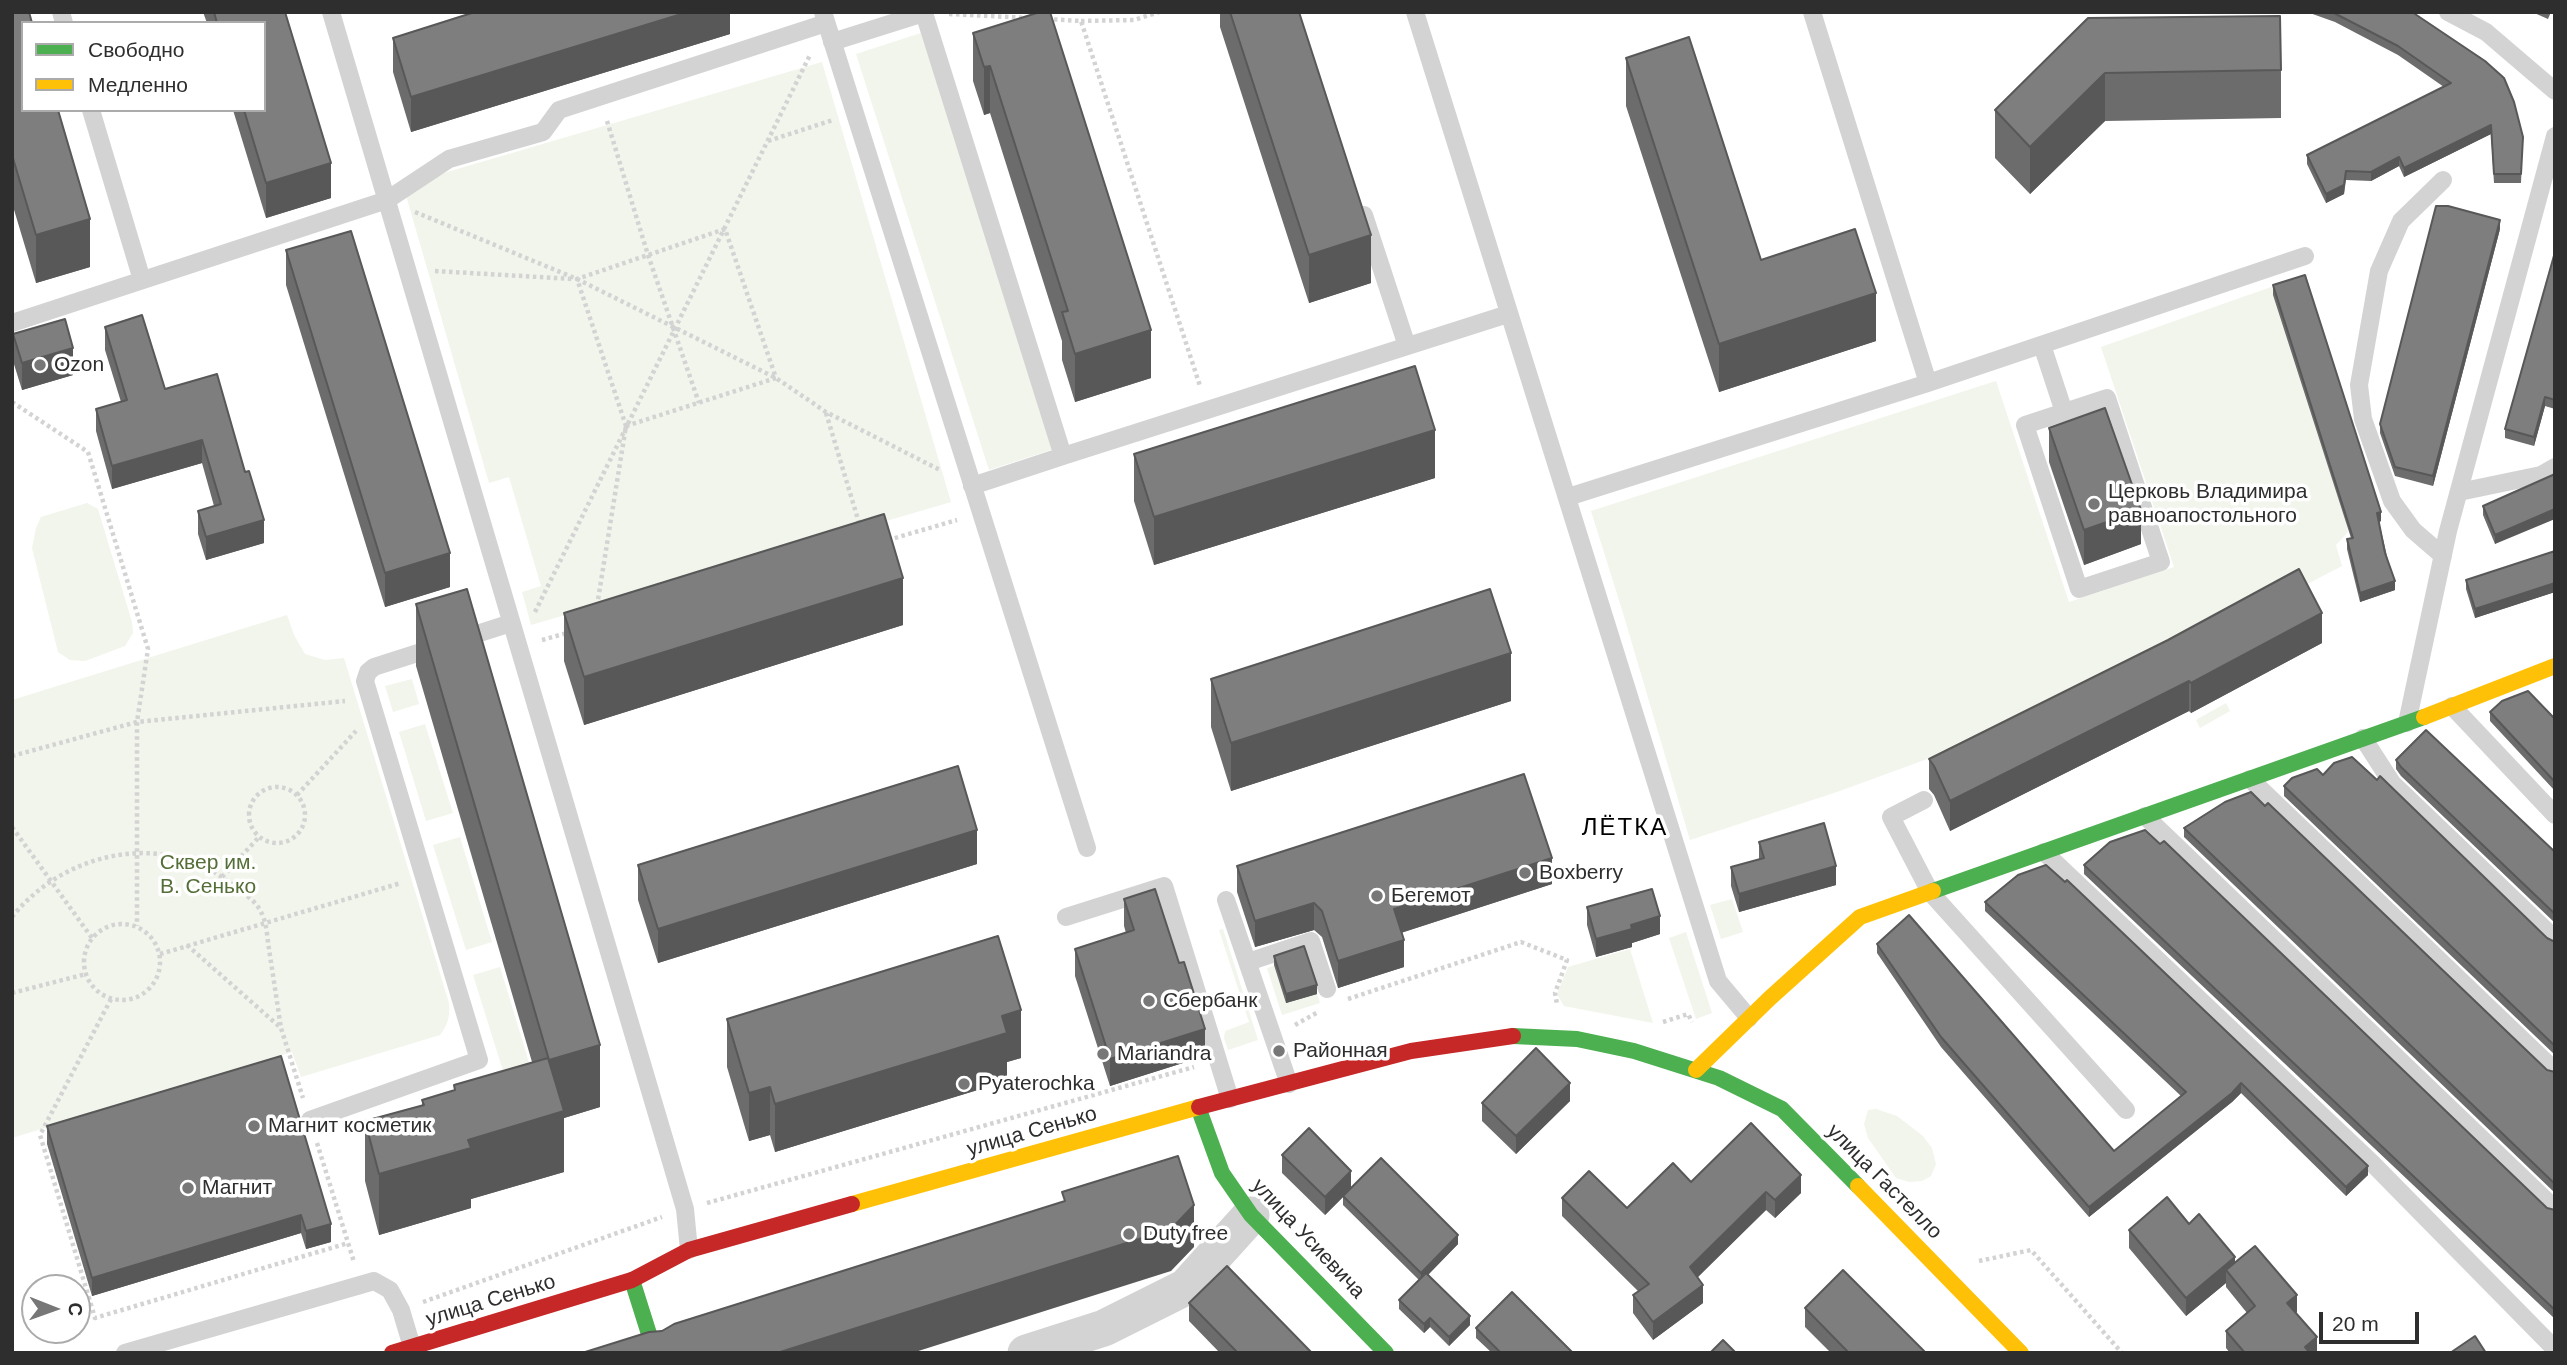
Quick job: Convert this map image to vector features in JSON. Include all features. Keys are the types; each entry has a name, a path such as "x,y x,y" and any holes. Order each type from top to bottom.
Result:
{"street":[{"path":"1696,1070 1860,917 2407,723 2555,666"},
{"name":"улица Сенько","path":"392,1353 632,1280 689,1250 1198,1107 1410,1051 1512,1036 1577,1038 1634,1051 1696,1070"},
{"name":"улица Гастелло","path":"1696,1070 1719,1078 1782,1109 2021,1353"},
{"name":"улица Усиевича","path":"1198,1107 1222,1173 1251,1215 1386,1353"},
{"path":"1026,1353 1104,1328 1186,1287 1251,1215"},
{"path":"632,1280 655,1353"}],"lane":[{"path":"331,12 685,1209 689,1250"},
{"path":"1415,12 1718,981 1749,1018"},
{"path":"1812,12 1928,383"},
{"path":"2448,12 2486,32 2555,91"},
{"path":"832,41 924,13 1063,456"},
{"path":"12,323 387,200 449,159 543,132 559,110 824,18 1087,848"},
{"path":"92,112 142,280"},
{"path":"2407,723 2459,492 2551,169 2555,136"},
{"path":"2443,180 2401,221 2379,271 2359,385 2363,419 2392,500 2413,530 2443,556"},
{"path":"1357,192 1407,346"},
{"path":"1568,496 1928,383 2305,256"},
{"path":"972,486 1508,314"},
{"path":"2042,345 2064,412"},
{"path":"2107,398 2161,562 2080,589 2025,425 2064,412 2107,398"},
{"path":"2459,492 2541,475 2555,467"},
{"path":"310,1120 479,1060 365,681 368,672 374,667 510,624"},
{"path":"2452,706 2555,815"},
{"path":"2363,738 2392,783 2555,939"},
{"path":"2249,779 2555,1071"},
{"path":"1924,800 1891,817 1930,892 2126,1110"},
{"path":"2145,816 2555,1209"},
{"path":"2043,852 2373,1164 2552,1346 2555,1345"},
{"path":"1066,917 1164,886 1230,1099"},
{"path":"1226,900 1289,1084"},
{"path":"1248,962 1311,941 1327,989"},
{"path":"125,1353 374,1281 390,1290 401,1310 412,1347"}],"path":[{"path":"1042,19 1134,20 1159,12"},
{"path":"924,13 1029,18"},
{"path":"517,647 725,229 824,18"},
{"path":"1081,21 1207,410"},
{"path":"600,97 648,255 699,402"},
{"path":"767,142 855,113"},
{"path":"387,200 577,279 776,379 826,412 972,486"},
{"path":"407,269 577,279 725,229"},
{"path":"725,229 776,379"},
{"path":"577,279 626,426 596,612"},
{"path":"626,426 776,379"},
{"path":"12,402 88,452 148,649 137,722 136,926"},
{"path":"826,412 862,533"},
{"path":"879,542 980,513"},
{"path":"517,647 568,632"},
{"path":"12,756 137,722 372,705"},
{"path":"297,795 372,705"},
{"path":"274,787 289,789 297,795 305,813 299,831 288,840 278,842 260,836 251,824 250,814 257,796 274,787"},
{"path":"12,827 92,938"},
{"path":"222,877 260,836"},
{"path":"12,918 51,880 92,860 137,853 181,859 202,866 222,877 261,911 281,1028"},
{"path":"160,954 424,876"},
{"path":"112,925 136,926 152,937 160,954 159,972 150,988 135,998 111,999 95,989 86,974 85,955 92,938 101,930 112,925"},
{"path":"12,993 86,974"},
{"path":"111,999 40,1135 95,1318 348,1243"},
{"path":"1940,1269 2031,1250 2122,1353"}],"green space":[{"path":"921,33 1054,449 989,470 856,54"},
{"path":"822,62 951,502 531,625 522,592 541,586 509,477 489,483 403,185"},
{"path":"2308,274 2305,284 2348,532 2336,545 2342,566 1956,767 1949,751 1837,792 1690,840 1591,511 1996,381 2069,602 2174,567 2101,347"},
{"path":"87,503 98,509 133,633 125,646 85,661 70,660 58,652 32,548 41,517"},
{"name":"Сквер им. В. Сенько","path":"287,615 305,654 325,660 344,658 449,1003 445,1028 440,1035 301,1077 292,1052 12,1138 12,700"},
{"path":"412,679 419,704 393,712 385,686"},
{"path":"2226,703 2230,711 2200,728 2196,720"},
{"path":"425,724 453,813 426,821 399,732"},
{"path":"460,837 492,942 466,950 433,845"},
{"path":"1732,899 1743,932 1721,939 1710,905"},
{"path":"1223,929 1258,1040 1228,1050 1225,1031 1249,1022 1219,930"},
{"path":"1686,932 1712,1013 1696,1019 1669,938"},
{"path":"1630,949 1653,1023 1564,1006 1557,994 1568,967"},
{"path":"1305,956 1320,1003 1282,1015 1267,968"},
{"path":"500,967 530,1066 504,1074 473,975"},
{"path":"1876,1109 1897,1116 1923,1136 1932,1148 1936,1164 1931,1176 1922,1181 1909,1182 1896,1178 1868,1138 1864,1124 1868,1110"}],"building":[{"path":"12,12 29,12 31,21 21,21 21,112 59,112 90,219 36,235 12,155"},
{"path":"214,12 285,12 331,163 266,183 245,112 266,112 266,21 216,21"},
{"path":"475,12 688,12 411,97 393,38"},
{"path":"1040,12 1050,12 1151,330 1075,354 1062,312 1068,311 990,66 984,67 973,33"},
{"path":"1230,12 1299,12 1371,235 1309,255"},
{"path":"2332,12 2412,12 2485,61 2504,78 2514,102 2523,137 2521,174 2494,174 2491,125 2404,168 2399,157 2371,172 2346,171 2344,185 2326,194 2307,155 2451,83 2398,46"},
{"path":"2280,16 2281,70 2105,73 2030,147 1995,110 2088,18"},
{"path":"1689,37 1761,260 1855,229 1876,293 1719,344 1626,58"},
{"path":"2436,206 2448,206 2500,220 2433,476 2395,467 2380,424"},
{"path":"351,231 450,553 385,573 286,250"},
{"path":"2555,252 2555,400 2545,397 2534,437 2505,429"},
{"path":"2305,275 2381,512 2377,513 2385,553 2395,581 2360,593 2347,539 2353,538 2273,285"},
{"path":"142,315 165,389 217,374 245,472 249,471 264,520 206,537 198,511 221,504 202,440 112,466 96,409 127,400 105,327"},
{"path":"65,319 73,348 22,363 13,334"},
{"path":"1415,366 1435,430 1154,517 1134,454"},
{"path":"2105,408 2141,510 2084,530 2049,428"},
{"path":"2555,474 2555,509 2495,535 2483,506"},
{"path":"884,514 903,578 584,677 564,613"},
{"path":"2555,551 2555,583 2475,609 2466,580"},
{"path":"2299,569 2322,613 2191,683 2189,681 1950,801 1929,759 2168,640"},
{"path":"467,589 600,1045 549,1060 416,604"},
{"path":"1490,589 1511,653 1231,743 1211,679"},
{"path":"2528,691 2555,719 2555,782 2490,712 2502,701"},
{"path":"2426,730 2555,852 2555,914 2396,760"},
{"path":"2352,757 2377,780 2380,776 2547,938 2555,940 2555,1046 2284,786 2292,778 2317,769 2323,775 2334,763"},
{"path":"958,766 977,830 658,929 638,865"},
{"name":"Бегемот","path":"1524,774 1552,858 1394,909 1404,940 1338,961 1322,911 1314,903 1255,921 1237,866"},
{"path":"2251,792 2265,806 2268,803 2547,1070 2555,1072 2555,1184 2184,828 2225,802"},
{"path":"1824,823 1836,866 1739,894 1731,867 1764,858 1759,842"},
{"path":"2145,830 2160,844 2164,841 2547,1208 2555,1210 2555,1310 2084,865 2110,842"},
{"path":"2046,865 2065,882 2067,880 2368,1166 2346,1187 2241,1083 2089,1207 1941,1037 1877,944 1909,915 2114,1151 2186,1092 1985,902 2018,875"},
{"path":"1155,889 1179,963 1184,962 1205,1029 1110,1059 1075,949 1134,930 1124,899"},
{"path":"1652,889 1660,916 1631,925 1632,929 1596,939 1587,907"},
{"path":"998,936 1021,1010 1002,1016 1007,1033 775,1104 770,1087 749,1093 727,1019"},
{"path":"1304,946 1317,985 1286,994 1274,956"},
{"path":"1536,1048 1570,1083 1516,1136 1482,1103"},
{"name":"Магнит","path":"281,1056 331,1224 306,1231 301,1215 92,1278 47,1126"},
{"path":"548,1058 564,1111 468,1140 471,1148 379,1174 365,1121 424,1105 422,1100 455,1090 454,1085"},
{"path":"1751,1123 1801,1175 1775,1200 1766,1192 1690,1267 1703,1285 1653,1322 1633,1295 1649,1284 1562,1198 1589,1171 1627,1208 1673,1163 1691,1182"},
{"path":"1309,1128 1351,1171 1325,1197 1282,1155"},
{"path":"1178,1156 1194,1205 1171,1229 777,1353 582,1353 649,1332 662,1331 674,1324 1065,1201 1062,1192"},
{"path":"1381,1158 1458,1235 1421,1273 1343,1196"},
{"path":"2167,1197 2189,1224 2199,1214 2235,1257 2186,1298 2129,1230"},
{"path":"2255,1246 2297,1295 2287,1303 2317,1337 2305,1347 2310,1353 2245,1353 2226,1331 2255,1306 2226,1270"},
{"path":"1227,1266 1312,1353 1238,1353 1189,1303"},
{"path":"1843,1270 1926,1353 1849,1353 1805,1308"},
{"path":"1426,1273 1470,1316 1449,1337 1430,1318 1424,1324 1399,1300"},
{"path":"1512,1292 1573,1353 1501,1353 1476,1328"},
{"path":"2475,1336 2486,1353 2450,1353"},
{"path":"1723,1340 1736,1353 1710,1353"}],"traffic: fast":[{"path":"1933,891 2424,717"},
{"path":"1513,1036 1577,1039 1634,1051 1719,1078 1782,1109 1858,1186"},
{"path":"1198,1107 1222,1173 1251,1215 1386,1353"},
{"path":"632,1280 655,1353"}],"traffic: slow":[{"path":"2424,717 2555,666"},
{"path":"1696,1070 1770,998 1860,917 1933,891"},
{"path":"852,1204 1199,1107"},
{"path":"1858,1186 2021,1353"}],"traffic: jam":[{"path":"1199,1107 1411,1051 1513,1036"},
{"path":"392,1353 632,1280 689,1250 852,1204"}],"place":[{"name":"Ozon","path":"40,365"},
{"name":"Церковь Владимира равноапостольного","path":"2094,504"},
{"name":"Boxberry","path":"1525,873"},
{"name":"Бегемот","path":"1377,896"},
{"name":"Сбербанк","path":"1149,1001"},
{"name":"Районная","path":"1279,1051"},
{"name":"Mariandra","path":"1103,1054"},
{"name":"Pyaterochka","path":"964,1084"},
{"name":"Магнит косметик","path":"254,1126"},
{"name":"Магнит","path":"188,1188"},
{"name":"Duty free","path":"1129,1234"}],"district":[{"name":"ЛЁТКА","path":"1625,828"}]}
